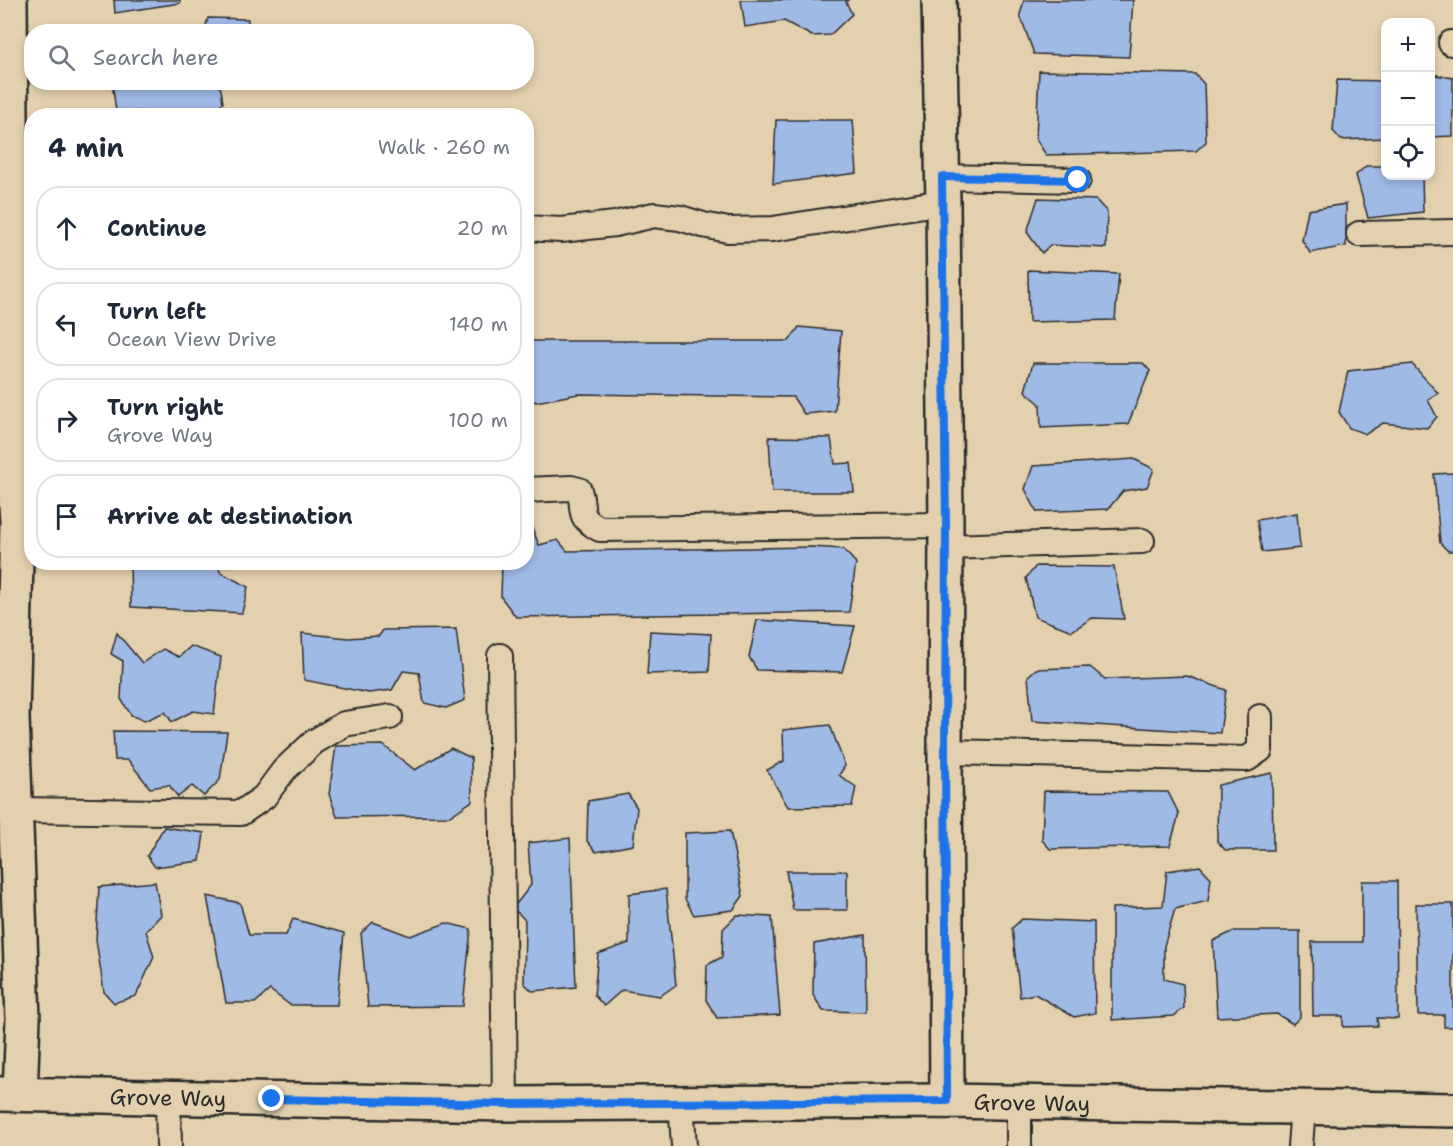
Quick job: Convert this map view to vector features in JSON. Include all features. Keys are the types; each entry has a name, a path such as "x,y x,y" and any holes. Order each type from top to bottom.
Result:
{"street":[{"path":"10,0 6,457 24,522 12,717 23,1019 10,1094"},
{"path":"939,0 946,536 947,1101"},
{"name":"Grove Way","path":"10,1094 505,1104 947,1101 1453,1110"}],"lane":[{"path":"534,228 561,230 615,224 654,215 680,218 728,230 774,229 943,190 1078,180"},
{"path":"1359,234 1453,232"},
{"path":"534,490 571,488 579,490 581,512 588,523 600,529 1142,541"},
{"path":"500,656 505,1104"},
{"path":"16,810 241,813 264,797 284,770 314,742 344,724 390,717"},
{"path":"945,752 1247,759 1260,750 1260,717"},
{"path":"168,1097 169,1146"},
{"path":"681,1102 684,1146"},
{"path":"1019,1103 1019,1146"},
{"path":"1300,1146 1303,1108"}],"building":[{"path":"114,0 180,0 180,3 115,13"},
{"path":"741,0 848,0 846,2 852,14 830,35 812,36 784,21 745,27"},
{"path":"1024,0 1133,0 1129,57 1034,54 1020,15"},
{"path":"208,18 248,19 248,24 206,24"},
{"path":"1039,71 1195,74 1204,84 1206,142 1196,151 1046,155 1036,139"},
{"path":"1435,76 1453,78 1453,136 1435,137"},
{"path":"1337,80 1381,81 1381,138 1341,140 1333,131"},
{"path":"113,90 221,90 223,103 215,108 116,108"},
{"path":"776,120 853,120 857,173 773,184"},
{"path":"1366,166 1381,166 1381,180 1422,180 1423,212 1368,218 1356,175"},
{"path":"1038,198 1096,200 1107,212 1106,248 1050,245 1042,253 1027,232"},
{"path":"1346,204 1346,246 1310,253 1302,240 1308,210"},
{"path":"1028,270 1119,274 1115,320 1029,322"},
{"path":"799,327 841,331 835,411 804,414 793,397 578,394 534,401 534,341 789,341"},
{"path":"1033,363 1143,363 1150,371 1128,424 1041,428 1040,404 1025,391"},
{"path":"1412,364 1438,393 1428,400 1437,417 1427,428 1383,423 1366,434 1349,428 1339,412 1348,371"},
{"path":"769,437 831,438 835,464 851,463 854,492 772,492"},
{"path":"1134,459 1154,469 1147,487 1123,491 1108,509 1037,512 1025,489 1033,466"},
{"path":"1453,473 1453,551 1448,551 1440,543 1434,474"},
{"path":"1297,513 1300,548 1262,552 1257,520"},
{"path":"534,532 539,545 558,540 567,551 812,547 843,549 856,563 849,612 516,617 501,597 502,570 534,570"},
{"path":"1036,566 1114,567 1124,619 1092,618 1072,631 1035,617 1026,578"},
{"path":"130,570 220,570 248,587 242,613 131,607"},
{"path":"757,620 855,626 842,672 757,670 749,657"},
{"path":"456,629 465,700 446,708 424,703 419,673 403,671 392,690 369,693 304,680 302,633 348,638 379,636 383,630"},
{"path":"650,631 711,634 709,672 647,674"},
{"path":"117,633 142,663 163,649 179,657 191,646 221,657 214,714 193,711 172,722 165,712 144,721 131,715 121,699 123,661 111,654"},
{"path":"1090,667 1105,679 1187,676 1226,690 1220,733 1032,721 1028,676 1036,669"},
{"path":"830,725 845,766 839,775 856,787 852,806 788,807 767,770 784,761 783,730"},
{"path":"113,731 227,732 220,780 204,796 192,786 178,797 169,785 150,788 128,760 115,760"},
{"path":"383,745 415,770 451,748 471,758 472,801 450,816 337,817 329,794 336,746"},
{"path":"1272,773 1273,850 1225,850 1217,841 1218,785"},
{"path":"1044,791 1168,792 1179,814 1170,846 1050,849 1042,840"},
{"path":"628,794 637,808 633,845 596,852 587,841 588,801"},
{"path":"164,827 204,833 200,861 155,867 147,856"},
{"path":"730,831 743,896 733,910 694,915 685,899 685,833"},
{"path":"570,838 576,987 532,991 524,983 525,920 513,908 531,885 528,843"},
{"path":"1200,866 1211,878 1208,901 1175,909 1164,946 1164,979 1183,984 1184,1008 1174,1016 1112,1020 1112,908 1163,906 1167,871"},
{"path":"786,871 847,871 847,910 793,910"},
{"path":"1362,881 1397,881 1398,1019 1377,1018 1378,1026 1343,1027 1343,1016 1313,1016 1312,942 1362,942"},
{"path":"155,882 161,915 146,931 154,957 136,996 114,1003 104,992 96,940 99,887"},
{"path":"666,889 676,985 660,996 622,990 604,1006 594,995 598,954 629,943 629,894"},
{"path":"207,896 240,903 249,935 286,935 293,919 344,933 337,1005 290,1005 270,990 255,1003 226,1003"},
{"path":"1416,904 1453,904 1453,1027 1444,1027 1444,1015 1418,1015"},
{"path":"737,915 772,917 780,1015 717,1018 706,1000 707,965 722,957 723,929"},
{"path":"1022,919 1094,922 1095,1013 1074,1017 1035,994 1020,997 1012,928"},
{"path":"373,922 410,936 446,923 471,929 463,1006 368,1007 361,933"},
{"path":"1234,931 1300,931 1300,1017 1293,1024 1277,1014 1217,1017 1213,941"},
{"path":"865,935 866,1012 823,1011 813,995 814,944"}],"route":[{"path":"272,1099 505,1104 947,1101 946,525 942,177 1078,180"}]}
